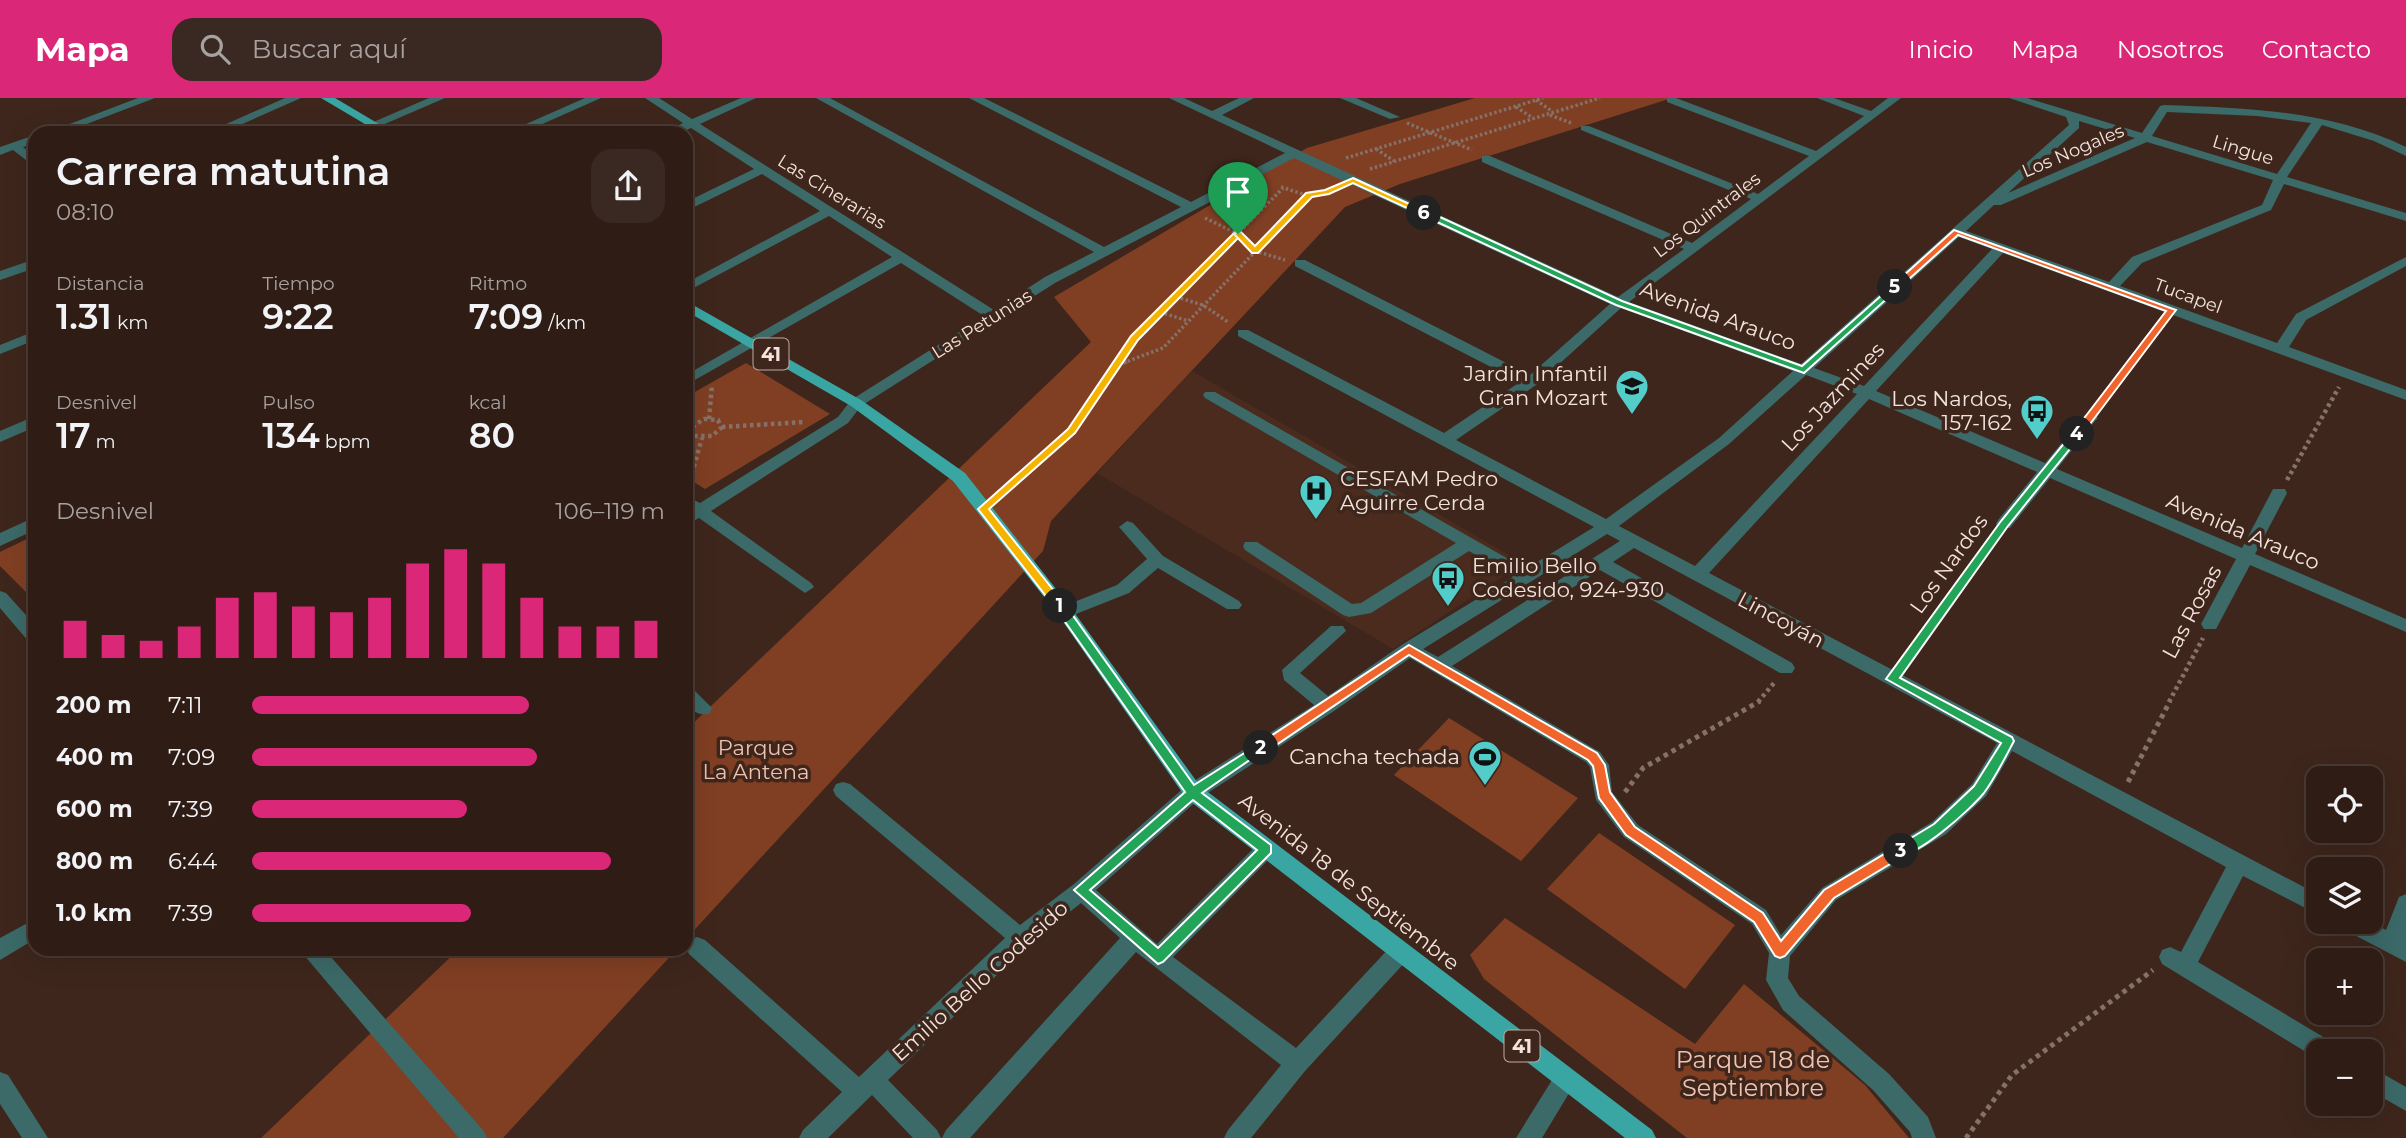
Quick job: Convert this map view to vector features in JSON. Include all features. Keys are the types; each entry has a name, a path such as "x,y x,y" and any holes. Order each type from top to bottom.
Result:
{"main road":[{"path":"327,98 373,125"},
{"name":"Avenida 18 de Septiembre","path":"693,309 856,403 959,477 1065,612 1192,792 1644,1138"}],"street":[{"path":"71,126 149,98"},
{"path":"229,126 295,98"},
{"path":"373,125 439,98"},
{"path":"529,126 595,98"},
{"name":"Las Cinerarias","path":"651,98 994,316"},
{"path":"685,126 750,98"},
{"path":"822,98 1104,252"},
{"path":"975,98 1189,208"},
{"name":"Avenida Arauco","path":"1175,98 1619,303 1866,392 2406,626"},
{"path":"1213,115 1248,98"},
{"path":"1346,98 1394,117"},
{"path":"1823,98 1870,114"},
{"name":"Los Quintrales","path":"1443,440 1531,382 1619,303 1895,98"},
{"name":"Lingue","path":"2015,98 2073,119 2406,217"},
{"path":"1671,100 1816,155"},
{"name":"Los Nogales","path":"1984,208 2144,139 2164,108 2274,114 2319,120 2368,135 2406,152"},
{"name":"Los Nogales","path":"1804,370 2075,126 2073,119"},
{"path":"2111,288 2137,260 2267,207 2280,179 2319,120"},
{"path":"1585,128 1758,198"},
{"path":"0,152 28,141"},
{"path":"15,146 28,157"},
{"name":"Las Petunias","path":"693,509 843,420 856,403 1050,280 1294,153"},
{"path":"1486,159 1693,248"},
{"path":"693,203 763,169"},
{"path":"693,284 829,211"},
{"name":"Tucapel","path":"1957,232 2406,395"},
{"name":"Los Jazmines","path":"1697,575 2000,248"},
{"path":"693,377 901,257"},
{"path":"2280,350 2301,317 2406,261"},
{"path":"1300,264 1531,382"},
{"path":"0,276 28,266"},
{"name":"Lincoyán","path":"1243,333 2306,898"},
{"path":"0,350 28,338"},
{"name":"Emilio Bello Codesido","path":"811,1138 1020,938 1081,890 1192,792 1327,706 1409,649 1606,527 1724,441 1804,370"},
{"path":"1210,395 1526,576"},
{"name":"Los Nardos","path":"2004,524 2090,418"},
{"path":"0,437 28,424"},
{"name":"Las Rosas","path":"2210,624 2279,492"},
{"path":"693,511 805,587"},
{"path":"0,540 28,526"},
{"path":"1127,527 1157,560 1233,605"},
{"path":"1438,666 1633,541"},
{"path":"1251,546 1349,611 1357,612 1366,609 1469,543"},
{"path":"1065,612 1123,589 1157,560"},
{"path":"1601,563 1786,668"},
{"path":"0,597 28,629"},
{"path":"1327,706 1290,675 1290,670 1337,631"},
{"path":"1409,649 1593,757 1599,765 1604,794 1631,831 1759,918 1780,952"},
{"path":"693,700 703,708"},
{"path":"1924,1138 1920,1125 1881,1082 1791,1003 1777,980 1780,952 1829,894 1939,828 1979,790 2008,741"},
{"path":"843,790 1020,938"},
{"path":"1158,958 1266,849"},
{"path":"2239,863 2178,961 2306,1039"},
{"path":"1081,890 1158,958 1297,1063"},
{"path":"2373,934 2399,948 2406,904"},
{"path":"0,950 28,932"},
{"path":"954,1138 1136,936"},
{"path":"697,947 929,1138"},
{"path":"1236,1138 1297,1063 1400,952"},
{"path":"316,956 475,1138"},
{"path":"1528,1138 1566,1080"},
{"path":"0,1083 36,1138"},
{"path":"2383,1086 2406,1100"}],"path":[{"path":"1322,166 1543,98"},
{"path":"1294,153 1277,177 1283,188 1296,194 1326,192 1349,178 1395,162 1600,98"},
{"path":"1536,100 1554,113"},
{"path":"1516,107 1534,119"},
{"path":"1548,114 1585,128"},
{"path":"1406,123 1423,135 1460,142 1486,159"},
{"path":"1376,149 1395,162"},
{"path":"983,509 1072,431 1135,338 1283,188"},
{"path":"1116,366 1163,348 1309,195"},
{"path":"1189,208 1238,234 1255,251 1300,264"},
{"path":"1176,297 1203,305 1243,333"},
{"path":"2090,418 2172,310"},
{"path":"1160,312 1188,321"},
{"path":"709,419 714,364"},
{"path":"2279,492 2346,374"},
{"path":"693,426 709,419 718,421 722,427"},
{"path":"693,436 702,438 716,434 722,427 843,420"},
{"path":"693,470 702,438"},
{"name":"Los Nardos","path":"1892,679 2004,524"},
{"name":"Las Rosas","path":"2119,799 2210,624"},
{"path":"1613,808 1643,768 1760,701 1786,668"},
{"path":"1966,1138 2012,1075 2178,961"}],"shaded area":[{"name":"CESFAM Pedro Aguirre Cerda","path":"1192,371 1523,563 1393,649 1097,473"}],"green space":[{"name":"Parque La Antena","path":"1475,98 1672,98 1400,184 1345,207 1051,521 1043,551 693,931 693,723 1091,342 1054,297 1307,148"},
{"path":"746,363 830,414 705,489 693,481 693,393"},
{"path":"28,538 28,594 0,566 0,552"},
{"name":"Cancha techada","path":"1449,718 1578,798 1521,861 1394,775"},
{"path":"1599,833 1735,925 1685,989 1547,889"},
{"name":"Parque 18 de Septiembre","path":"1505,918 1695,1044 1744,984 1865,1085 1909,1138 1687,1138 1484,979 1470,955"},
{"path":"452,956 671,956 503,1138 261,1138"}],"place":[{"name":"Jardin Infantil Gran Mozart","path":"1632,416"},
{"name":"Los Nardos, 157-162","path":"2037,441"},
{"name":"CESFAM Pedro Aguirre Cerda","path":"1316,521"},
{"name":"Emilio Bello Codesido, 924-930","path":"1448,608"},
{"name":"Cancha techada","path":"1485,787"}],"route":[{"path":"1238,234 1135,338 1072,431 983,509 1065,612 1192,792 1266,849 1158,958 1081,890 1192,792 1327,706 1409,649 1593,757 1599,765 1604,794 1631,831 1759,918 1780,952 1829,894 1939,828 1979,790 2008,741 1892,679 2004,524 2090,418 2172,310 1957,232 1804,370 1619,303 1353,180 1326,192 1309,195 1255,251 1238,234"}]}
